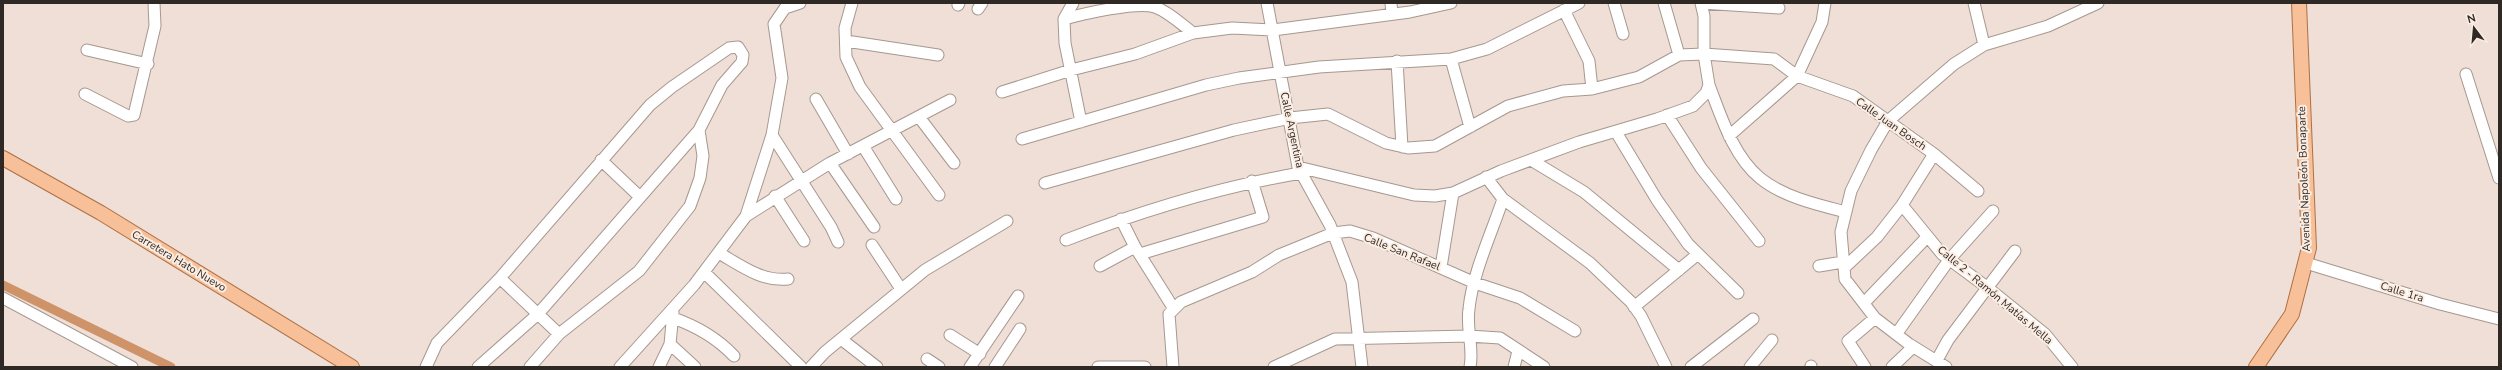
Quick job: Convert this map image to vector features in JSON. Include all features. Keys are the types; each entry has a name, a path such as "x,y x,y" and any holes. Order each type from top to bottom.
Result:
{"main road":[{"name":"Avenida Napoleón Bonaparte","path":"2256,367 2292,314 2309,248 2298,3"},
{"name":"Carretera Hato Nuevo","path":"3,158 101,213 352,367"}],"street":[{"path":"85,94 128,116 134,115 148,64 155,26 154,3"},
{"path":"620,367 673,313 746,216 772,135 782,78 774,24 785,8 800,3"},
{"path":"852,3 845,28 846,56 860,87 939,195"},
{"path":"1073,3 1064,19 1067,57 1081,122"},
{"name":"Calle Argentina","path":"1268,3 1299,170 1334,233 1352,282 1362,367"},
{"path":"1391,3 1392,14"},
{"path":"1002,92 1071,70 1135,54 1193,33 1232,28 1273,30 1392,14 1451,3"},
{"path":"1022,139 1206,85 1239,78 1280,74 1319,67 1451,58 1487,49 1579,3"},
{"path":"1614,3 1623,34"},
{"path":"1045,183 1234,130 1290,118 1328,114 1386,143 1402,147 1435,146 1508,106 1563,91 1592,89 1639,77 1679,55 1664,3"},
{"path":"1779,8 1701,3 1704,16 1704,54 1708,85 1729,136 1760,178 1780,190 1846,212"},
{"path":"1729,136 1797,76 1822,22 1825,3"},
{"path":"1974,3 1984,45"},
{"path":"1946,367 1937,360 1912,347 1897,333 1875,318 1845,279 1841,232 1851,191 1871,150 1888,121 1954,64 1984,45 2048,26 2098,3"},
{"path":"1064,19 1086,13 1130,7 1154,7 1193,33"},
{"path":"1564,10 1589,61 1592,89"},
{"path":"846,42 938,55"},
{"path":"426,367 437,343 500,278 601,160 650,106 672,87 729,48 738,46 743,55 742,62 722,85 699,130 538,314 478,367"},
{"path":"87,50 148,64"},
{"name":"Calle Juan Bosch","path":"1679,55 1704,54 1774,59 1797,76 1853,96 1934,154 1978,191"},
{"path":"1451,58 1470,126"},
{"path":"1397,61 1402,147"},
{"path":"2466,74 2499,178"},
{"path":"1066,240 1121,219 1203,193 1299,170 1414,195 1435,196 1453,193 1486,177 1531,160 1667,116 1693,106 1706,93 1708,85"},
{"path":"816,99 848,154"},
{"path":"746,216 775,196 830,163 950,100"},
{"path":"1667,116 1701,168 1759,241"},
{"path":"919,117 954,163"},
{"path":"530,367 559,334 639,271 690,206 700,178 703,156 699,130"},
{"path":"1616,132 1657,200 1688,244 1738,293"},
{"path":"772,135 802,180 838,242"},
{"path":"863,146 896,199"},
{"path":"1820,266 1844,265 1877,237 1902,204 1934,154"},
{"path":"601,160 640,197"},
{"path":"1531,160 1584,192 1678,270"},
{"path":"830,163 874,227"},
{"path":"1486,177 1503,199 1590,263 1634,307 1641,316 1666,367"},
{"path":"1100,266 1137,250 1263,217 1252,181"},
{"path":"1441,267 1453,193"},
{"path":"775,196 804,241"},
{"path":"1470,367 1472,358 1469,336 1469,308 1475,283 1503,199"},
{"name":"Calle 2 - Ramón Matías Mella","path":"1902,204 1927,237 1949,260 1988,288 2045,334 2072,367"},
{"path":"1897,333 1949,260 1993,211"},
{"path":"1121,219 1137,250 1174,309 1169,314 1173,367"},
{"path":"811,367 841,339 925,270 1007,221"},
{"name":"Calle San Rafael","path":"1174,309 1181,302 1252,272 1279,255 1334,233 1350,231 1373,238 1475,283 1520,298 1576,330"},
{"path":"1864,303 1927,237"},
{"path":"872,246 901,289"},
{"path":"1937,360 1948,340 2015,251"},
{"path":"719,253 765,277 778,280 788,279"},
{"path":"1634,307 1698,254"},
{"name":"Calle 1ra","path":"2306,263 2440,304 2499,319"},
{"path":"704,272 801,367"},
{"path":"500,278 559,334"},
{"path":"970,367 1018,296"},
{"path":"3,298 132,367"},
{"path":"659,367 670,344 673,313"},
{"path":"673,313 723,345 734,356"},
{"path":"1865,367 1848,341 1875,318"},
{"path":"1692,367 1753,319"},
{"path":"995,367 1020,329"},
{"path":"950,335 980,354"},
{"path":"1274,367 1335,339 1359,337 1469,336 1500,338 1544,367"},
{"path":"841,339 877,367"},
{"path":"1750,367 1772,340"},
{"path":"670,344 696,367"},
{"path":"1892,367 1912,347"},
{"path":"1514,367 1518,351"},
{"path":"927,359 939,367"},
{"path":"1098,367 1146,367"}],"waterway":[{"path":"3,285 171,367"}]}
